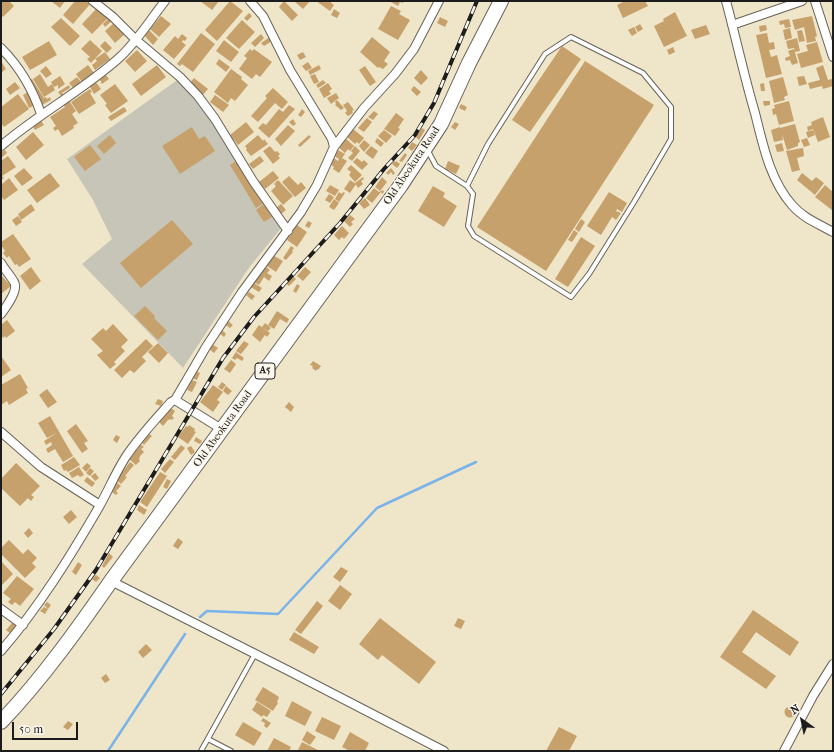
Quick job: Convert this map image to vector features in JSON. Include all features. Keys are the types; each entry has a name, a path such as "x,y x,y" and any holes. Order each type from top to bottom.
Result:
{"highway":[{"name":"Old Abeokuta Road","path":"1,722 21,702 76,632 401,185 441,124 469,63 501,1"}],"street":[{"path":"93,1 180,77 198,96 215,119 253,181 288,231"},
{"path":"1,146 41,114 79,89 113,63 136,40 165,1"},
{"path":"250,1 263,16 290,70 332,139 334,147"},
{"path":"1,651 23,625 61,570 100,505 108,487 125,458 147,428 171,402 175,400 242,292 288,231 316,185 334,147 364,108 395,74 414,49 438,1"},
{"path":"726,1 763,146 775,179 793,206 806,218 833,232"},
{"path":"732,25 802,1"},
{"path":"815,1 833,57"},
{"path":"1,48 13,61 21,74 32,93 41,114"},
{"path":"1,263 14,282 15,288 12,297 1,314"},
{"path":"175,400 223,430"},
{"path":"1,432 41,467 100,505"},
{"path":"111,582 444,751"},
{"path":"1,609 23,625"},
{"path":"784,751 813,696 833,664"}],"lane":[{"path":"426,147 436,166 466,186 473,194 468,226 474,236 571,297 589,274 634,202 670,139 671,107 643,73 571,37 545,54 488,144 466,186"},
{"path":"201,751 255,654"},
{"path":"208,739 231,751"}],"shaded area":[{"path":"180,78 196,96 282,227 248,269 183,368 82,264 112,239 93,200 67,159"}],"building":[{"path":"1,1 9,1 14,6 3,17 1,15"},
{"path":"51,1 65,1 60,8"},
{"path":"75,1 89,1 91,3 73,24 63,15"},
{"path":"200,1 219,1 212,10"},
{"path":"230,1 243,11 217,41 205,30"},
{"path":"284,1 298,15 292,21 279,7"},
{"path":"294,1 310,1 303,9"},
{"path":"316,1 329,1 334,5 330,11"},
{"path":"404,1 403,3 400,2 398,6 391,2"},
{"path":"625,1 645,1 648,6 623,18 617,5"},
{"path":"391,6 401,11 399,14 410,20 398,40 378,29"},
{"path":"97,8 108,18 92,34 82,24"},
{"path":"334,9 340,13 337,18 331,15"},
{"path":"675,12 687,36 664,47 654,26 664,21 663,19"},
{"path":"249,13 252,16 247,21 244,18"},
{"path":"161,16 171,24 159,37 150,29"},
{"path":"812,16 817,36 815,37 816,41 807,43 804,27 795,30 792,20"},
{"path":"110,17 113,20 105,27 103,24"},
{"path":"440,17 448,21 445,27 437,23"},
{"path":"61,18 80,36 70,46 51,27"},
{"path":"789,19 791,27 785,28 784,24 780,25 779,21"},
{"path":"242,20 255,32 239,49 226,38"},
{"path":"115,22 125,34 115,43 105,31"},
{"path":"640,24 643,29 638,32 635,27"},
{"path":"706,25 710,34 695,39 691,30"},
{"path":"766,25 767,30 760,32 759,26"},
{"path":"634,27 637,33 632,36 628,30"},
{"path":"790,28 792,38 785,40 783,30"},
{"path":"148,29 158,39 153,45 143,34"},
{"path":"802,30 805,41 799,42 797,31"},
{"path":"201,33 215,44 193,72 182,64 180,66 177,64"},
{"path":"767,33 769,43 774,42 775,49 769,50 771,57 777,55 782,74 766,78 756,35"},
{"path":"182,34 187,38 182,42 186,45 174,59 163,50 175,36 178,39"},
{"path":"261,34 264,38 255,47 251,43"},
{"path":"270,37 272,41 264,46 261,43"},
{"path":"372,37 390,52 384,61 388,64 383,69 378,68 360,52"},
{"path":"797,38 800,51 795,52 794,48 788,49 786,41"},
{"path":"90,40 102,51 91,63 87,59 90,57 81,49"},
{"path":"224,40 239,52 231,62 216,51"},
{"path":"49,41 57,55 30,70 22,57"},
{"path":"105,41 112,48 107,53 100,46"},
{"path":"817,42 823,62 801,68 797,54 808,51 806,45"},
{"path":"562,46 581,59 530,132 512,120"},
{"path":"673,47 675,52 669,55 667,50"},
{"path":"250,49 252,51 254,49 272,62 260,77 256,74 252,79 239,69 247,58 244,56"},
{"path":"794,49 798,63 792,65 790,60 786,61 785,58 790,56 788,51"},
{"path":"137,50 147,61 135,72 125,61"},
{"path":"105,52 110,59 95,70 92,65 97,61 95,59"},
{"path":"303,52 306,57 300,60 297,55"},
{"path":"219,59 230,67 226,72 216,64"},
{"path":"1,61 6,69 1,73"},
{"path":"585,61 654,105 546,271 477,227"},
{"path":"308,62 312,68 306,71 302,66"},
{"path":"88,65 94,73 82,82 76,74"},
{"path":"157,65 166,77 141,96 132,84"},
{"path":"319,65 321,69 310,75 308,71"},
{"path":"823,65 828,80 832,79 833,86 823,89 822,86 810,89 808,83 820,80 816,68"},
{"path":"46,66 52,74 46,78 40,71"},
{"path":"365,66 376,82 370,86 359,70"},
{"path":"231,69 242,77 241,79 248,85 235,101 231,98 228,103 214,92"},
{"path":"421,70 428,78 421,85 414,78"},
{"path":"40,74 48,87 52,84 55,90 44,97 33,79"},
{"path":"105,74 109,79 102,84 100,80 97,82 96,80"},
{"path":"315,74 319,82 314,84 310,76"},
{"path":"60,76 65,84 58,89 58,85 54,87 51,82"},
{"path":"804,76 807,84 799,86 797,77"},
{"path":"77,77 81,82 73,88 69,83"},
{"path":"783,77 788,95 784,97 785,100 774,103 769,81"},
{"path":"194,78 208,89 203,95 190,83"},
{"path":"32,79 44,98 46,97 47,99 50,97 51,100 42,105 27,82"},
{"path":"323,80 326,83 318,88 316,85"},
{"path":"95,81 101,89 94,94 89,85"},
{"path":"15,82 20,88 10,95 6,89"},
{"path":"328,83 332,89 329,91 331,94 324,98 319,89"},
{"path":"764,83 765,91 761,91 760,84"},
{"path":"115,84 128,101 111,113 105,105 107,104 100,95"},
{"path":"69,85 70,88 62,93 64,95 61,96 58,92"},
{"path":"414,86 421,92 417,96 411,90"},
{"path":"273,88 288,102 282,109 275,103 258,122 251,116 267,98 265,96"},
{"path":"90,89 92,92 90,93 96,103 79,114 71,102"},
{"path":"28,92 35,105 29,108 23,95"},
{"path":"336,93 339,98 331,104 327,98"},
{"path":"18,94 29,109 4,127 1,123 1,107"},
{"path":"215,95 229,105 223,112 210,102"},
{"path":"68,99 76,111 72,114 78,123 73,126 74,128 62,136 58,129 55,131 53,128 56,126 50,117 65,107 62,103"},
{"path":"337,100 344,108 341,110 335,105"},
{"path":"763,101 770,101 770,105 764,106"},
{"path":"789,101 794,121 779,125 776,114 773,115 772,109 775,108 774,105"},
{"path":"348,102 354,110 352,111 353,113 348,116 345,113 347,111 343,105"},
{"path":"461,104 467,107 465,111 459,108"},
{"path":"289,105 295,109 269,138 258,128 263,123 266,125 279,109 283,112"},
{"path":"124,107 127,111 111,121 108,117"},
{"path":"302,109 305,112 301,117 298,115"},
{"path":"374,111 378,114 373,120 368,117"},
{"path":"396,113 404,119 395,136 384,129"},
{"path":"823,117 830,137 818,142 813,129 808,131 807,127 812,125 811,122"},
{"path":"367,118 372,122 364,132 358,128"},
{"path":"40,119 44,125 35,130 32,125"},
{"path":"293,119 296,124 293,126 289,122"},
{"path":"246,122 254,132 238,145 230,135"},
{"path":"455,122 459,124 455,130 451,127"},
{"path":"795,124 800,142 798,143 798,146 787,150 782,134 783,140 774,142 771,130"},
{"path":"288,125 295,131 281,146 275,139"},
{"path":"192,127 199,139 205,136 215,151 180,174 162,146"},
{"path":"352,128 364,138 359,144 357,142 355,144 346,136"},
{"path":"422,128 425,130 419,140 416,137"},
{"path":"384,130 392,136 386,143 378,136"},
{"path":"813,130 815,135 808,138 806,132"},
{"path":"33,132 44,145 26,160 16,147"},
{"path":"110,135 116,143 104,154 97,146"},
{"path":"258,135 268,144 251,156 246,150 247,149 245,146"},
{"path":"309,135 311,137 300,147 298,145"},
{"path":"344,137 354,146 350,151 348,149 345,153 337,146"},
{"path":"377,138 384,143 381,147 375,142"},
{"path":"807,138 810,145 804,147 801,140"},
{"path":"364,140 370,145 364,152 359,146"},
{"path":"412,142 417,145 412,151 408,148"},
{"path":"782,143 784,151 777,152 775,145"},
{"path":"90,145 101,159 85,171 74,157"},
{"path":"270,146 275,152 277,151 280,154 278,156 280,158 273,164 263,151"},
{"path":"355,146 360,151 352,161 348,158 353,153 351,151"},
{"path":"371,146 378,151 373,159 365,153"},
{"path":"803,148 804,156 797,158 800,170 792,172 786,151"},
{"path":"5,150 7,153 1,158 1,152"},
{"path":"338,150 345,154 342,158 347,161 339,173 333,169 334,167 330,164 334,158 338,161 339,159 334,156"},
{"path":"405,153 407,155 402,162 399,161"},
{"path":"8,156 16,167 2,176 4,178 1,180 1,161"},
{"path":"260,156 264,161 253,169 249,164"},
{"path":"357,158 362,162 364,160 368,164 362,170 353,162"},
{"path":"238,160 264,203 256,208 230,165"},
{"path":"394,161 400,164 397,168 392,164"},
{"path":"448,161 460,166 456,174 445,169"},
{"path":"351,165 362,175 355,182 349,175 351,172 347,169"},
{"path":"24,168 33,178 22,186 14,176"},
{"path":"391,168 395,173 393,175 391,172 388,175 386,173"},
{"path":"273,171 279,178 265,189 259,182"},
{"path":"50,173 60,186 37,203 27,190"},
{"path":"802,173 812,181 816,177 824,183 815,195 797,180"},
{"path":"289,176 298,185 301,182 306,188 295,197 282,182"},
{"path":"363,177 364,179 361,181 363,184 358,188 355,183"},
{"path":"382,177 387,182 380,191 375,187"},
{"path":"9,178 18,190 4,200 1,196 1,185"},
{"path":"278,180 293,196 283,205 271,191 276,186 274,184"},
{"path":"350,180 356,184 350,193 344,189"},
{"path":"330,185 339,190 335,196 326,191"},
{"path":"825,185 833,192 832,210 815,197"},
{"path":"433,186 445,193 443,197 457,206 444,227 418,211"},
{"path":"374,188 379,192 383,190 384,192 382,194 381,192 372,203 366,198"},
{"path":"339,192 342,194 343,192 345,193 339,202 335,199"},
{"path":"609,192 627,203 622,212 617,209 616,211 621,213 616,220 612,217 601,235 587,226"},
{"path":"329,194 334,197 330,203 325,200"},
{"path":"365,198 370,205 364,209 359,203"},
{"path":"334,199 339,203 334,210 329,207"},
{"path":"31,204 35,210 21,220 18,214"},
{"path":"264,204 272,217 264,222 256,210"},
{"path":"281,204 286,210 281,214 276,208"},
{"path":"350,215 355,219 351,222 353,224 350,227 344,221"},
{"path":"18,216 22,222 16,226 12,220"},
{"path":"581,219 585,222 579,232 575,229"},
{"path":"172,220 193,244 141,288 120,263"},
{"path":"308,221 312,223 309,228 305,226"},
{"path":"297,225 307,232 297,247 287,240"},
{"path":"342,226 349,233 344,239 342,237 339,240 334,235"},
{"path":"574,230 578,233 572,242 568,240"},
{"path":"13,234 31,259 19,267 17,264 15,265 9,256 7,258 3,253 5,251 1,245 1,242"},
{"path":"581,237 595,246 568,287 555,279"},
{"path":"291,246 294,248 292,251 293,252 286,260 283,258"},
{"path":"271,254 283,261 276,272 264,264"},
{"path":"265,266 270,270 267,273 272,276 269,281 264,277 259,285 252,281"},
{"path":"31,267 41,281 30,290 20,276"},
{"path":"305,267 311,272 303,281 297,276"},
{"path":"1,275 11,286 1,294"},
{"path":"293,276 296,279 289,286 286,283"},
{"path":"251,281 262,288 259,292 249,286"},
{"path":"297,284 300,286 296,293 293,291"},
{"path":"249,292 255,296 252,300 246,295"},
{"path":"145,306 167,331 158,340 134,316"},
{"path":"277,311 289,319 287,323 280,319 274,329 268,325"},
{"path":"7,320 15,331 6,338 5,336 3,338 1,335 1,325"},
{"path":"227,320 233,325 230,328 224,324"},
{"path":"265,323 271,328 268,331 262,327"},
{"path":"113,324 128,340 121,347 125,351 114,362 116,364 110,369 97,355 103,351 91,339 103,328 106,331"},
{"path":"259,325 270,333 267,337 265,335 260,342 252,335"},
{"path":"222,330 226,334 224,337 219,333"},
{"path":"146,339 153,346 142,357 146,361 134,373 130,370 122,378 114,370"},
{"path":"244,341 249,344 241,354 236,351"},
{"path":"158,343 168,353 159,363 148,352"},
{"path":"212,344 218,348 214,353 208,348"},
{"path":"236,352 244,358 242,361 237,358 235,360 232,358"},
{"path":"1,356 11,370 1,377"},
{"path":"231,360 236,364 230,373 224,369"},
{"path":"313,361 321,366 316,371 312,368 313,366 310,365"},
{"path":"196,371 200,373 197,380 192,378"},
{"path":"20,374 28,388 26,389 28,393 9,405 7,401 1,405 1,385"},
{"path":"192,380 197,382 192,392 187,390"},
{"path":"222,382 226,385 222,390 218,387"},
{"path":"213,385 223,392 217,400 220,402 213,412 200,402"},
{"path":"226,386 232,391 228,395 223,391"},
{"path":"47,389 57,402 48,408 39,395"},
{"path":"158,399 163,401 161,406 155,404"},
{"path":"289,402 294,407 291,412 285,407"},
{"path":"171,408 175,411 172,416 174,418 172,420 168,420 163,426 159,422"},
{"path":"50,416 73,456 63,462 55,449 48,453 46,449 52,445 51,442 46,445 44,441 57,433 47,438 38,423"},
{"path":"76,424 88,441 84,443 88,449 82,453 67,431"},
{"path":"189,425 195,429 194,431 196,432 188,444 178,437 186,426 188,427"},
{"path":"147,432 152,436 144,445 140,441"},
{"path":"116,435 120,437 117,443 113,440"},
{"path":"196,437 202,441 200,444 194,441"},
{"path":"139,443 144,447 141,449 144,452 140,456 140,461 136,465 129,459"},
{"path":"181,445 185,448 175,460 171,457"},
{"path":"191,446 195,452 191,455 187,448"},
{"path":"74,457 80,465 68,472 66,470 64,471 61,465"},
{"path":"170,459 174,462 165,473 161,469"},
{"path":"130,462 134,465 125,476 127,477 121,484 116,480"},
{"path":"16,463 40,486 31,495 34,497 31,501 28,498 20,506 1,488 1,479"},
{"path":"87,463 91,466 86,472 82,468"},
{"path":"79,467 84,475 80,477 78,475 72,478 69,473"},
{"path":"90,468 94,471 90,476 86,473"},
{"path":"160,472 167,476 147,507 140,502"},
{"path":"95,473 99,478 95,481 91,476"},
{"path":"87,477 95,483 92,487 84,481"},
{"path":"167,479 171,481 167,489 163,487"},
{"path":"115,481 121,486 116,491 118,493 116,495 109,490"},
{"path":"139,505 147,510 144,515 137,510"},
{"path":"71,510 77,517 69,524 63,517"},
{"path":"29,528 33,533 28,538 24,533"},
{"path":"178,538 183,542 178,549 173,546"},
{"path":"9,540 23,554 28,549 37,558 32,563 36,567 25,578 1,554 1,548"},
{"path":"109,553 113,557 104,568 102,566"},
{"path":"1,561 13,574 1,586"},
{"path":"78,562 82,565 76,575 72,572"},
{"path":"341,567 348,571 340,582 333,577"},
{"path":"96,575 100,578 96,582 92,579"},
{"path":"17,576 34,589 20,606 15,602 12,605 8,602 11,599 3,593"},
{"path":"340,585 352,594 340,610 328,601"},
{"path":"317,601 323,606 301,634 295,630"},
{"path":"47,602 51,605 48,609 44,605"},
{"path":"44,607 48,609 45,614 40,611"},
{"path":"753,610 799,642 790,656 756,632 742,652 776,676 766,689 720,657"},
{"path":"380,618 436,662 419,684 382,655 378,660 359,644"},
{"path":"458,618 465,621 461,629 454,626"},
{"path":"12,623 16,625 10,633 6,630"},
{"path":"294,632 319,647 314,654 289,640"},
{"path":"146,644 152,650 143,658 138,652"},
{"path":"106,674 110,680 105,683 101,678"},
{"path":"263,687 279,697 278,703 273,711 255,700"},
{"path":"292,701 312,712 305,726 285,716"},
{"path":"257,702 271,711 267,717 263,715 262,717 252,710"},
{"path":"788,707 792,707 794,708 794,716 788,717 785,714 785,710"},
{"path":"322,717 341,726 334,740 315,731"},
{"path":"263,718 271,723 267,728 264,726 265,723 261,721"},
{"path":"68,721 73,724 68,730 63,727"},
{"path":"243,722 262,733 254,746 235,735"},
{"path":"559,727 577,736 569,751 546,751"},
{"path":"307,731 316,737 310,745 302,740"},
{"path":"350,732 369,743 365,751 350,751 342,747"},
{"path":"274,738 291,747 289,751 267,751"},
{"path":"302,742 320,751 298,750"}],"waterway":[{"path":"200,617 207,611 278,614 377,508 476,462"},
{"path":"108,751 185,634"}],"railway":[{"path":"1,694 54,629 96,570 223,358 254,317 340,223 384,169 415,135 434,103 477,1"}]}
